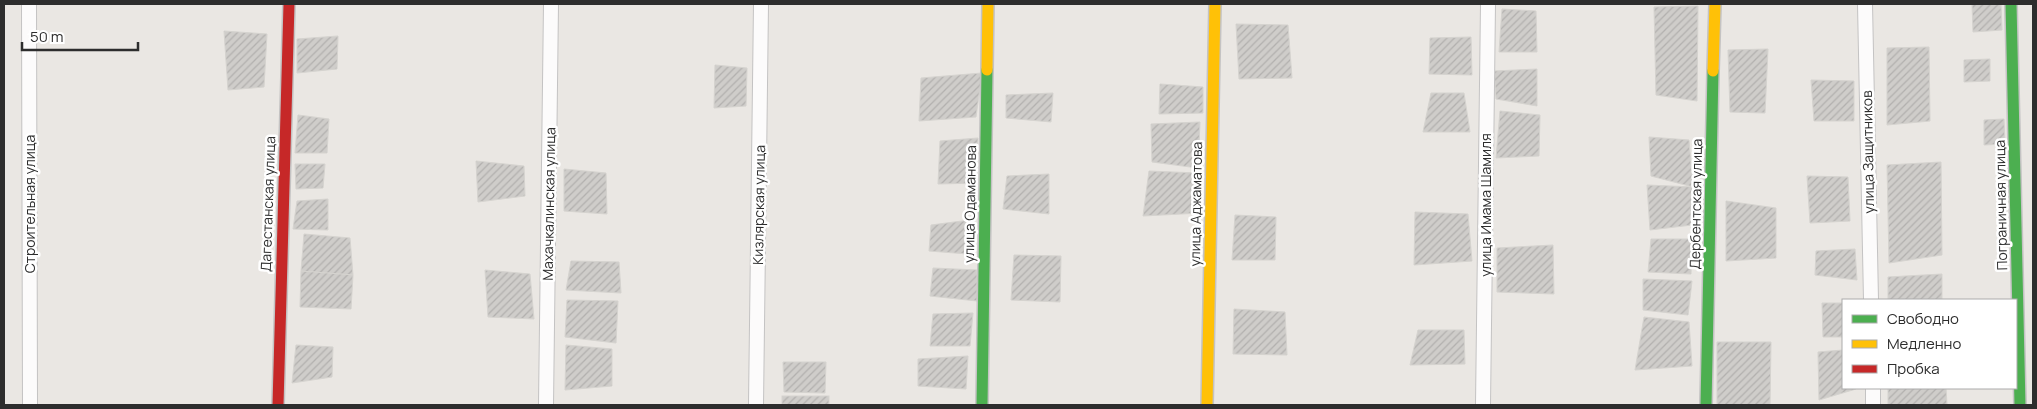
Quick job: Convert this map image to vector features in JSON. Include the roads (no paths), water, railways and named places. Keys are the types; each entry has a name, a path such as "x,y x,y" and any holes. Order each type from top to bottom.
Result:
{"street":[{"name":"Строительная улица","path":"29,4 30,405"},
{"name":"Дагестанская улица","path":"278,405 289,4"},
{"name":"Махачкалинская улица","path":"546,405 551,4"},
{"name":"Кизлярская улица","path":"756,405 761,4"},
{"name":"улица Одаманова","path":"982,405 988,4"},
{"name":"улица Аджаматова","path":"1207,405 1215,4"},
{"name":"улица Имама Шамиля","path":"1483,405 1488,4"},
{"name":"Дербентская улица","path":"1706,405 1715,4"},
{"name":"улица Защитников","path":"1865,4 1871,299"},
{"name":"Пограничная улица","path":"2011,4 2020,405"},
{"path":"1873,389 1873,405"}]}
